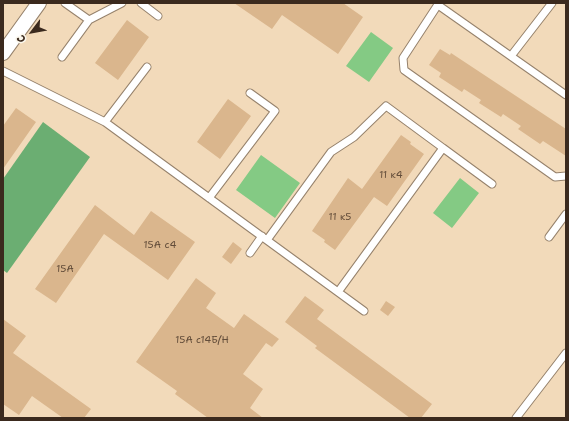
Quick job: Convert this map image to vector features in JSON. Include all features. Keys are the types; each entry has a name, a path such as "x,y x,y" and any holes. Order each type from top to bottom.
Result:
{"street":[{"path":"3,53 38,3"}],"lane":[{"path":"65,3 88,20"},
{"path":"62,57 88,20 122,3"},
{"path":"141,3 158,16"},
{"path":"511,56 552,3"},
{"path":"566,96 438,4 402,58 404,70 555,177 566,176"},
{"path":"106,122 147,67"},
{"path":"3,71 106,122 364,311"},
{"path":"209,198 275,111 250,93"},
{"path":"250,253 265,238 331,152 354,137 386,106 492,184"},
{"path":"338,292 443,148"},
{"path":"549,237 566,214"},
{"path":"516,418 566,353"}],"green space":[{"path":"371,32 393,48 369,82 346,66"},
{"path":"43,122 90,157 7,273 3,270 3,179"},
{"path":"261,155 300,183 275,218 236,190"},
{"path":"460,178 479,193 452,228 433,213"}],"building":[{"path":"234,3 343,3 363,17 338,54 282,15 272,29"},
{"path":"127,20 149,37 118,80 95,63"},
{"path":"440,49 450,55 451,53 566,129 566,156 543,141 540,144 518,129 521,126 503,114 501,117 479,103 481,100 464,89 462,92 439,77 441,73 429,65"},
{"path":"228,99 251,116 220,159 197,142"},
{"path":"16,108 36,122 3,169 3,126"},
{"path":"401,135 411,142 410,144 424,154 387,206 374,197 335,250 324,242 325,240 312,231 348,178 362,189"},
{"path":"95,205 134,235 151,211 195,242 168,280 104,234 56,303 35,289"},
{"path":"233,242 242,249 231,264 222,257"},
{"path":"196,278 216,293 206,308 234,328 244,314 279,339 272,347 266,343 243,374 263,389 250,408 263,418 208,418 175,394 177,391 136,362"},
{"path":"305,296 324,310 317,319 432,404 421,418 410,418 315,348 317,346 285,322"},
{"path":"386,301 395,307 388,316 380,310"},
{"path":"3,319 26,336 13,353 91,409 84,418 63,418 32,396 19,415 3,404"}]}
